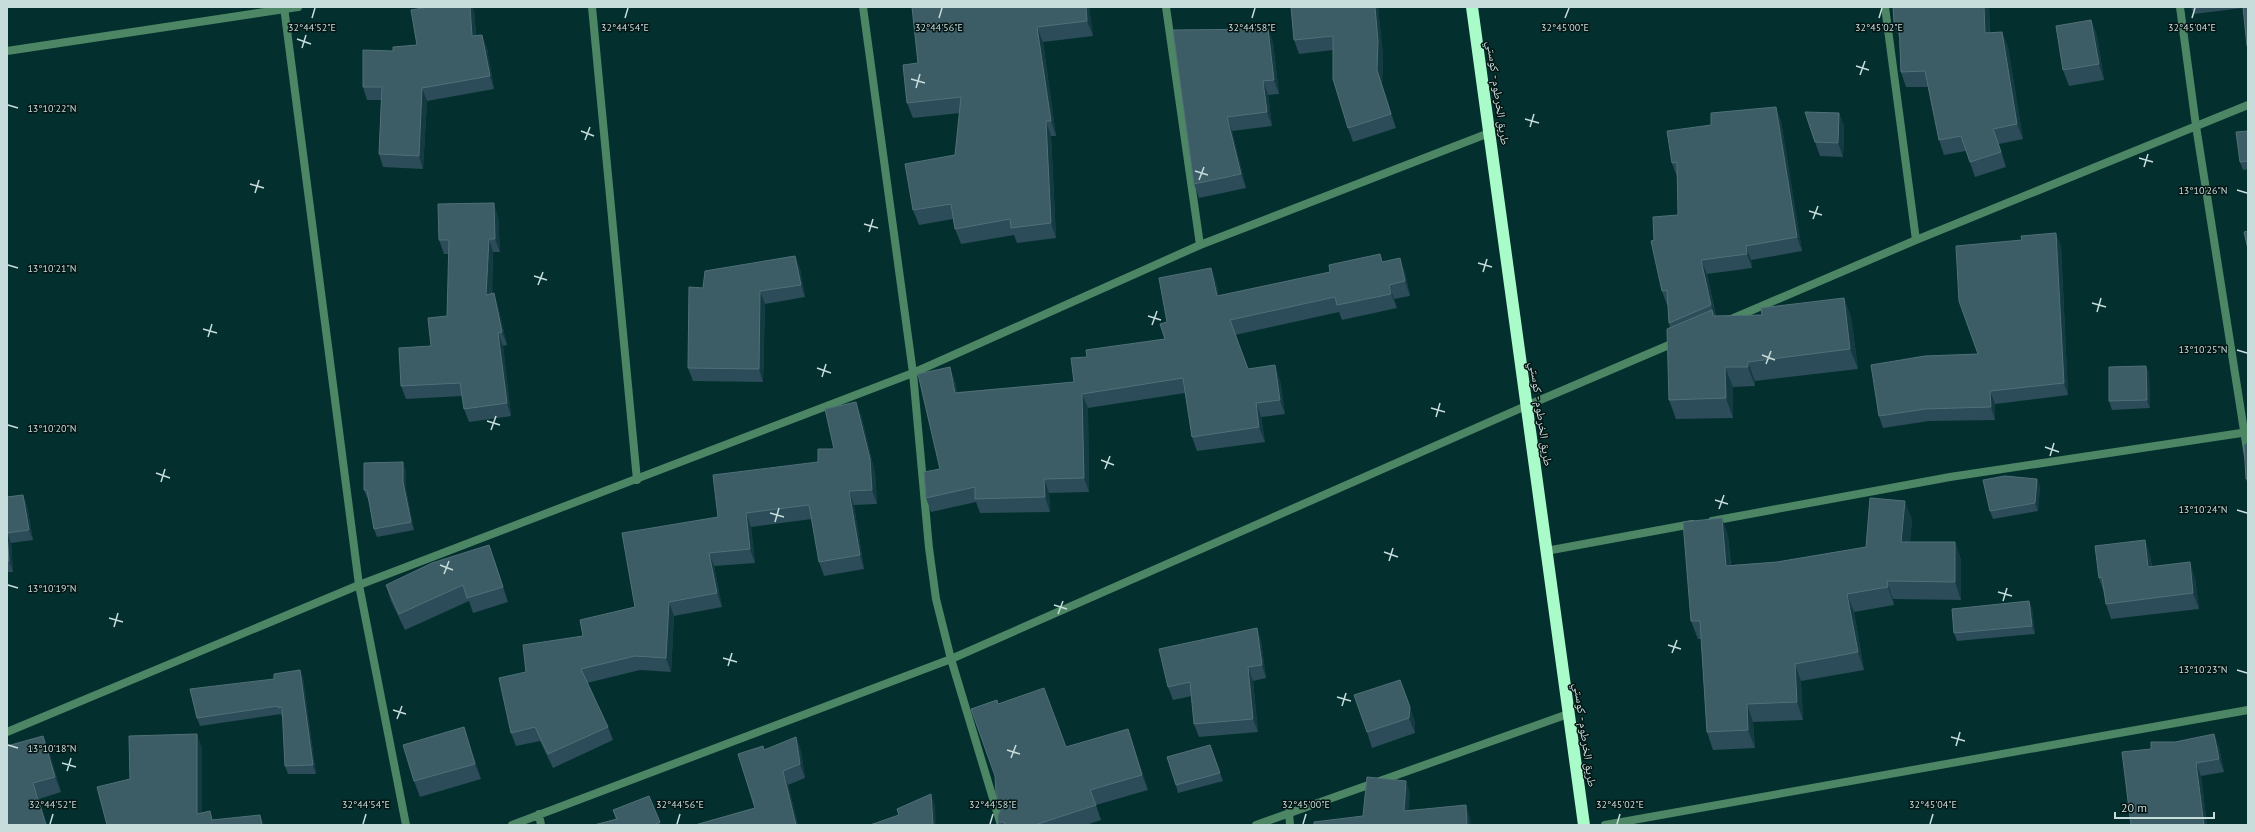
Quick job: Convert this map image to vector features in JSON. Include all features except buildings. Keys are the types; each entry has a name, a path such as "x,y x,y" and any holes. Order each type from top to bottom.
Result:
{"highway":[{"name":"طريق الخرطوم - كوستي","path":"1472,7 1584,825"}],"street":[{"path":"7,51 298,7"},
{"path":"592,7 637,480"},
{"path":"864,7 914,373 929,548 936,599 1000,825"},
{"path":"1166,7 1200,245"},
{"path":"1885,7 1916,240"},
{"path":"2180,7 2196,126 2246,433 2248,456"},
{"path":"284,8 359,585 406,825"},
{"path":"1721,323 1916,240 2248,105"},
{"path":"7,732 359,585 914,373 1200,245 1489,133"},
{"path":"512,825 952,659 1526,406 1685,338"},
{"path":"1546,551 1950,477 2246,433"},
{"path":"1605,825 2248,710"},
{"path":"1256,825 1568,714"},
{"path":"1289,812 1290,825"},
{"path":"539,814 541,825"}]}
